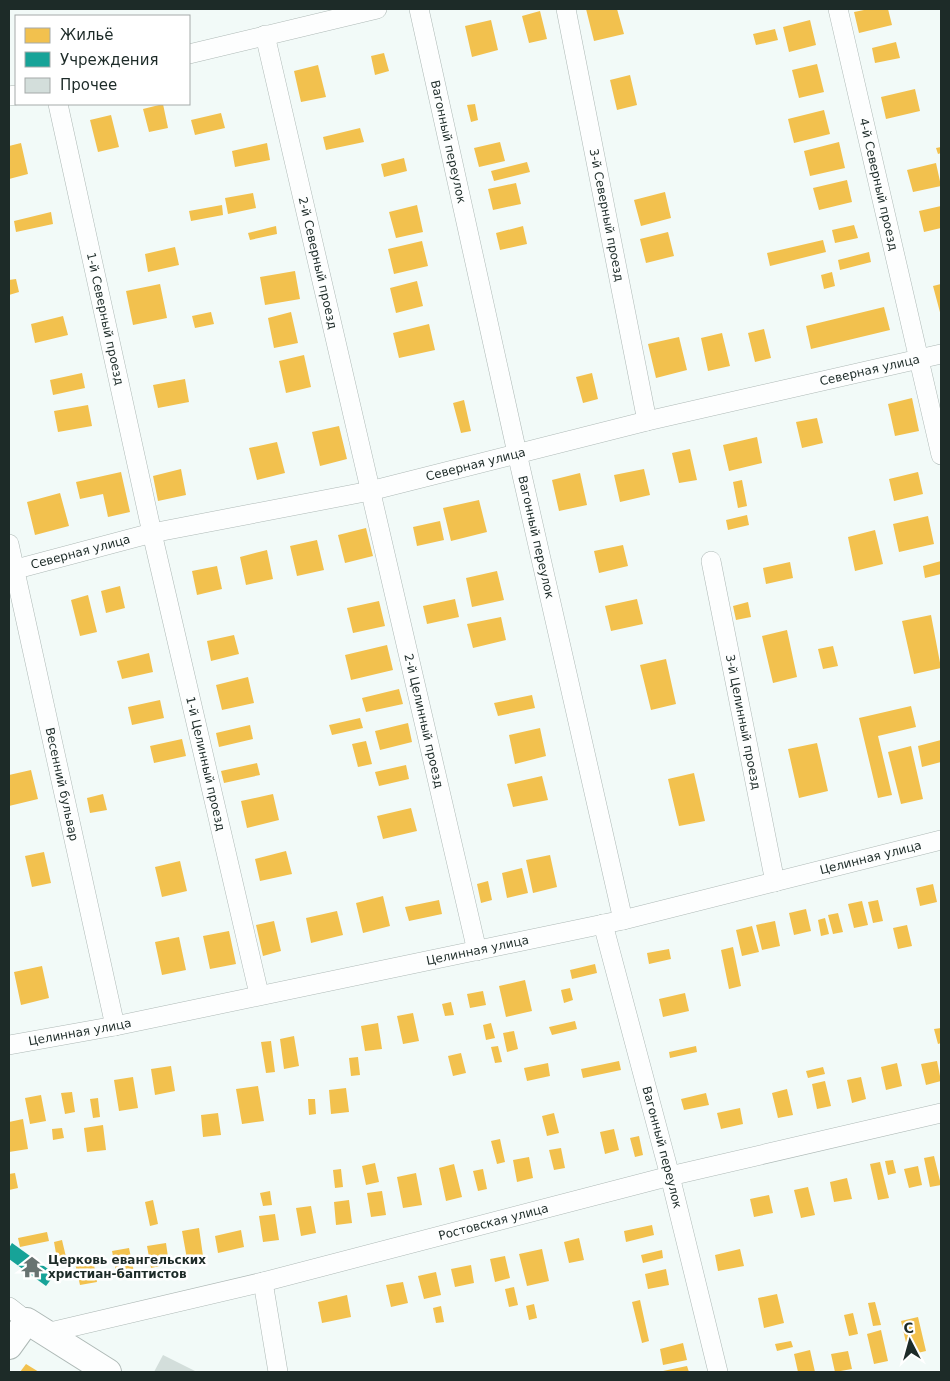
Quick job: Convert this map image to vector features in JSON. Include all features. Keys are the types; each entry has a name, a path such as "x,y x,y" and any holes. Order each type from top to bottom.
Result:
{"street":[{"path":"190,54 265,34 377,9"},
{"name":"Вагонный переулок","path":"419,9 623,920"},
{"name":"3-й Северный проезд","path":"566,9 647,421"},
{"name":"4-й Северный проезд","path":"838,9 941,455"},
{"name":"2-й Северный проезд","path":"265,34 370,491"},
{"name":"1-й Северный проезд","path":"58,105 152,534"},
{"name":"Северная улица","path":"12,571 152,534 370,491 647,421 941,354"},
{"name":"2-й Целинный проезд","path":"370,491 477,950"},
{"name":"1-й Целинный проезд","path":"152,534 259,994"},
{"name":"Весенний бульвар","path":"9,544 12,571 115,1026"},
{"name":"3-й Целинный проезд","path":"711,560 776,882"},
{"name":"Целинная улица","path":"9,1045 115,1026 259,994 623,920 941,840"},
{"name":"Вагонный переулок","path":"603,924 670,1176 718,1372"},
{"name":"Ростовская улица","path":"27,1320 263,1282 670,1176 941,1112"},
{"path":"263,1282 278,1372"},
{"path":"9,1346 27,1320 108,1372"}],"building: Жильё":[{"path":"586,9 617,9 624,34 594,41"},
{"path":"869,9 888,9 892,25 859,33 854,12"},
{"path":"540,11 547,39 529,43 522,16"},
{"path":"491,20 498,50 472,57 465,26"},
{"path":"810,20 816,45 789,52 783,27"},
{"path":"775,29 778,40 756,45 753,34"},
{"path":"896,42 900,58 875,63 872,48"},
{"path":"384,53 389,71 375,75 371,56"},
{"path":"817,64 824,92 799,98 792,70"},
{"path":"318,65 326,97 301,102 294,71"},
{"path":"630,75 637,105 617,110 610,80"},
{"path":"915,89 920,111 886,119 881,97"},
{"path":"475,104 478,120 471,122 467,105"},
{"path":"163,105 168,128 149,132 143,109"},
{"path":"824,110 830,134 794,143 788,119"},
{"path":"221,113 225,128 195,135 191,120"},
{"path":"111,115 119,147 98,152 90,120"},
{"path":"360,128 364,142 326,150 323,137"},
{"path":"500,142 505,161 479,167 474,148"},
{"path":"839,142 845,168 810,176 804,151"},
{"path":"21,143 28,174 9,179 9,146"},
{"path":"267,143 270,160 235,167 232,151"},
{"path":"941,147 941,153 938,154 936,148"},
{"path":"404,158 407,171 384,177 381,164"},
{"path":"527,162 530,172 494,181 491,171"},
{"path":"936,163 941,186 913,192 907,170"},
{"path":"847,180 852,202 819,210 813,188"},
{"path":"516,183 521,204 493,210 488,189"},
{"path":"665,192 671,218 641,226 634,200"},
{"path":"253,193 256,208 228,214 225,198"},
{"path":"222,205 223,215 191,221 189,211"},
{"path":"417,205 423,232 396,238 389,212"},
{"path":"941,206 941,228 924,232 919,211"},
{"path":"51,212 53,224 16,232 14,221"},
{"path":"854,225 858,238 835,243 832,230"},
{"path":"276,226 277,234 250,240 248,233"},
{"path":"523,226 527,244 500,250 496,233"},
{"path":"668,232 674,256 646,263 640,239"},
{"path":"823,240 826,252 770,266 767,253"},
{"path":"422,241 428,266 394,274 388,249"},
{"path":"175,247 179,265 148,272 145,254"},
{"path":"869,252 871,262 840,270 838,260"},
{"path":"295,271 300,299 265,305 260,277"},
{"path":"832,272 835,286 824,289 821,275"},
{"path":"16,279 19,292 9,295 9,280"},
{"path":"417,281 423,306 396,313 390,288"},
{"path":"160,284 167,318 133,325 126,291"},
{"path":"941,284 941,316 933,286"},
{"path":"884,307 890,330 811,349 806,326"},
{"path":"211,312 214,324 195,328 192,316"},
{"path":"291,312 298,343 274,348 268,318"},
{"path":"63,316 68,335 35,343 31,324"},
{"path":"429,324 435,350 399,358 393,333"},
{"path":"764,329 771,358 755,362 748,333"},
{"path":"722,333 730,366 708,371 701,338"},
{"path":"679,337 687,370 656,378 648,344"},
{"path":"304,355 311,387 286,393 279,361"},
{"path":"82,373 85,388 53,395 50,380"},
{"path":"592,373 598,399 583,403 576,377"},
{"path":"185,379 189,402 158,408 153,385"},
{"path":"912,398 919,431 895,436 888,404"},
{"path":"464,400 471,431 461,433 453,403"},
{"path":"88,405 92,426 58,432 54,411"},
{"path":"817,418 823,443 802,448 796,422"},
{"path":"339,426 347,459 320,466 312,432"},
{"path":"757,437 762,463 729,471 723,445"},
{"path":"277,442 285,473 257,480 249,448"},
{"path":"690,449 697,480 679,483 672,453"},
{"path":"181,469 186,495 158,501 153,476"},
{"path":"644,469 650,495 620,502 614,475"},
{"path":"121,472 130,512 108,517 103,494 80,499 76,482"},
{"path":"918,472 923,494 894,501 889,479"},
{"path":"580,473 587,505 559,511 552,480"},
{"path":"742,480 747,506 738,508 733,482"},
{"path":"60,493 69,526 35,535 27,502"},
{"path":"479,500 487,532 451,541 443,508"},
{"path":"747,515 749,525 728,530 726,520"},
{"path":"928,516 934,544 899,552 893,524"},
{"path":"440,521 444,540 417,546 413,527"},
{"path":"366,528 373,556 345,563 338,535"},
{"path":"875,530 883,564 855,571 848,537"},
{"path":"317,540 324,570 297,576 290,546"},
{"path":"623,545 628,566 599,573 594,551"},
{"path":"267,550 273,579 246,585 240,557"},
{"path":"941,561 941,574 925,578 923,566"},
{"path":"790,562 793,578 766,584 763,568"},
{"path":"217,566 222,589 197,595 192,571"},
{"path":"497,571 504,600 472,607 466,578"},
{"path":"120,586 125,608 106,613 101,591"},
{"path":"88,595 97,632 80,636 71,600"},
{"path":"455,599 459,617 427,624 423,606"},
{"path":"637,599 643,624 611,631 605,606"},
{"path":"379,601 385,626 353,633 347,608"},
{"path":"748,602 751,617 736,620 733,606"},
{"path":"931,615 941,668 914,674 902,621"},
{"path":"501,617 506,640 473,648 467,624"},
{"path":"787,630 797,677 773,683 762,636"},
{"path":"234,635 239,654 211,661 207,641"},
{"path":"387,645 393,670 351,680 345,655"},
{"path":"833,646 838,666 823,669 818,649"},
{"path":"149,653 153,672 122,679 117,661"},
{"path":"666,659 676,704 651,710 640,665"},
{"path":"248,677 254,703 222,710 216,685"},
{"path":"399,689 403,704 366,712 362,698"},
{"path":"532,695 535,708 498,716 494,703"},
{"path":"160,700 164,718 132,725 128,707"},
{"path":"911,706 916,727 878,736 892,795 878,798 859,718"},
{"path":"360,718 363,728 332,735 329,725"},
{"path":"408,723 412,742 380,750 375,731"},
{"path":"250,725 253,739 219,747 216,733"},
{"path":"540,728 546,756 515,764 509,735"},
{"path":"182,739 186,756 154,763 150,746"},
{"path":"941,740 941,762 922,767 918,746"},
{"path":"366,741 372,764 358,767 352,744"},
{"path":"817,743 828,791 799,798 788,749"},
{"path":"911,746 923,799 901,804 888,752"},
{"path":"257,763 260,775 224,783 221,771"},
{"path":"406,765 409,779 379,786 375,772"},
{"path":"31,770 38,799 9,806 9,775"},
{"path":"694,773 705,821 679,826 668,779"},
{"path":"542,776 548,800 513,807 507,784"},
{"path":"103,794 107,810 90,813 87,798"},
{"path":"273,794 279,820 247,828 241,801"},
{"path":"411,808 417,831 383,839 377,816"},
{"path":"286,851 292,874 260,881 255,859"},
{"path":"44,852 51,883 32,887 25,856"},
{"path":"550,855 557,887 533,893 526,860"},
{"path":"180,861 187,891 162,897 155,867"},
{"path":"522,868 528,893 507,898 502,873"},
{"path":"488,881 492,900 481,903 477,884"},
{"path":"933,884 937,902 920,906 916,888"},
{"path":"383,896 390,926 363,933 356,903"},
{"path":"439,900 442,914 409,921 405,907"},
{"path":"878,900 883,921 873,923 868,902"},
{"path":"862,901 868,925 854,928 848,904"},
{"path":"806,909 811,931 794,935 789,913"},
{"path":"337,911 343,935 311,943 306,918"},
{"path":"838,913 843,932 833,934 828,915"},
{"path":"825,918 829,934 821,936 818,920"},
{"path":"274,921 281,951 263,956 256,925"},
{"path":"775,921 780,946 762,950 756,925"},
{"path":"907,925 912,946 898,949 893,928"},
{"path":"752,926 759,952 742,956 736,930"},
{"path":"229,931 236,964 210,969 203,936"},
{"path":"179,937 186,970 162,975 155,942"},
{"path":"733,947 741,986 729,989 721,950"},
{"path":"669,949 671,959 649,964 647,953"},
{"path":"595,964 597,973 572,979 570,970"},
{"path":"42,966 49,998 21,1005 14,972"},
{"path":"525,980 532,1011 506,1017 499,986"},
{"path":"570,988 573,1000 564,1003 561,990"},
{"path":"483,991 486,1005 470,1008 467,994"},
{"path":"685,993 689,1011 663,1017 659,999"},
{"path":"451,1002 454,1015 445,1016 442,1004"},
{"path":"413,1013 419,1041 403,1044 397,1016"},
{"path":"575,1021 577,1029 552,1035 549,1027"},
{"path":"378,1023 382,1049 365,1051 361,1026"},
{"path":"491,1023 495,1038 486,1040 483,1025"},
{"path":"941,1028 941,1043 938,1044 934,1029"},
{"path":"514,1031 518,1049 507,1052 503,1033"},
{"path":"294,1036 299,1066 284,1069 280,1039"},
{"path":"271,1041 275,1072 266,1073 261,1042"},
{"path":"498,1046 502,1062 495,1063 491,1047"},
{"path":"696,1046 697,1052 670,1058 669,1052"},
{"path":"461,1053 466,1073 453,1076 448,1056"},
{"path":"358,1057 360,1075 351,1076 349,1058"},
{"path":"619,1061 621,1070 583,1078 581,1069"},
{"path":"937,1061 941,1081 926,1085 921,1064"},
{"path":"548,1063 550,1076 527,1081 524,1068"},
{"path":"897,1063 902,1086 886,1090 881,1067"},
{"path":"171,1066 175,1091 155,1095 151,1069"},
{"path":"823,1067 825,1074 808,1078 806,1071"},
{"path":"133,1077 138,1108 119,1111 114,1080"},
{"path":"861,1077 866,1099 852,1103 847,1080"},
{"path":"825,1081 831,1106 817,1109 812,1084"},
{"path":"258,1086 264,1121 242,1124 236,1089"},
{"path":"346,1088 349,1112 331,1114 329,1090"},
{"path":"787,1089 793,1115 778,1118 772,1093"},
{"path":"72,1092 75,1112 65,1114 61,1093"},
{"path":"706,1093 709,1105 684,1110 681,1099"},
{"path":"41,1095 46,1121 30,1124 25,1098"},
{"path":"98,1098 100,1117 93,1118 90,1099"},
{"path":"308,1099 315,1099 316,1114 309,1115"},
{"path":"740,1108 743,1124 721,1129 717,1113"},
{"path":"218,1113 221,1135 203,1137 201,1115"},
{"path":"554,1113 559,1133 547,1136 542,1116"},
{"path":"23,1119 28,1149 9,1152 9,1122"},
{"path":"103,1125 106,1150 87,1152 84,1128"},
{"path":"62,1128 64,1138 53,1140 52,1129"},
{"path":"614,1129 619,1150 605,1154 600,1132"},
{"path":"639,1136 643,1155 635,1157 630,1138"},
{"path":"500,1139 505,1162 497,1164 491,1141"},
{"path":"561,1148 565,1168 554,1170 549,1150"},
{"path":"934,1156 941,1185 930,1187 924,1158"},
{"path":"529,1157 533,1178 517,1182 513,1160"},
{"path":"893,1160 896,1173 888,1175 885,1161"},
{"path":"880,1162 889,1198 878,1200 870,1164"},
{"path":"375,1163 379,1182 366,1185 362,1166"},
{"path":"454,1164 462,1197 446,1201 439,1168"},
{"path":"918,1166 922,1185 909,1188 904,1169"},
{"path":"341,1169 343,1187 335,1188 333,1170"},
{"path":"483,1169 487,1189 478,1191 473,1171"},
{"path":"15,1173 18,1188 9,1190 9,1174"},
{"path":"416,1173 422,1205 403,1208 397,1177"},
{"path":"847,1178 852,1199 834,1202 830,1182"},
{"path":"808,1187 815,1215 801,1218 794,1190"},
{"path":"270,1191 272,1205 263,1206 260,1193"},
{"path":"382,1191 386,1215 371,1217 367,1193"},
{"path":"769,1195 773,1213 754,1217 750,1199"},
{"path":"153,1200 158,1224 150,1226 145,1202"},
{"path":"349,1200 352,1223 336,1225 334,1202"},
{"path":"311,1206 316,1233 301,1236 296,1208"},
{"path":"275,1214 279,1240 263,1242 259,1216"},
{"path":"652,1225 654,1235 626,1242 624,1231"},
{"path":"199,1228 203,1256 187,1259 182,1231"},
{"path":"241,1230 244,1247 218,1253 215,1236"},
{"path":"47,1232 49,1241 20,1247 18,1238"},
{"path":"579,1238 584,1260 569,1263 564,1242"},
{"path":"62,1240 66,1257 57,1259 54,1242"},
{"path":"166,1243 169,1264 151,1268 147,1246"},
{"path":"129,1248 134,1272 117,1276 112,1251"},
{"path":"542,1249 549,1281 527,1286 519,1254"},
{"path":"740,1249 744,1266 718,1271 715,1255"},
{"path":"662,1250 663,1258 643,1263 641,1255"},
{"path":"505,1256 510,1278 495,1282 490,1259"},
{"path":"93,1259 97,1282 80,1285 75,1263"},
{"path":"471,1265 474,1283 455,1287 451,1269"},
{"path":"666,1269 669,1285 648,1289 645,1274"},
{"path":"436,1272 441,1295 424,1299 418,1276"},
{"path":"403,1282 408,1303 391,1307 386,1285"},
{"path":"514,1287 518,1305 509,1307 505,1289"},
{"path":"777,1294 784,1323 764,1328 758,1298"},
{"path":"347,1295 351,1317 322,1323 318,1302"},
{"path":"640,1300 649,1341 642,1343 632,1302"},
{"path":"875,1302 881,1325 873,1326 868,1303"},
{"path":"534,1304 537,1318 529,1320 526,1306"},
{"path":"441,1306 444,1322 436,1323 433,1308"},
{"path":"853,1313 858,1334 849,1336 844,1315"},
{"path":"918,1317 926,1351 909,1355 901,1321"},
{"path":"881,1330 888,1361 874,1364 867,1334"},
{"path":"791,1341 793,1347 777,1351 775,1344"},
{"path":"683,1343 687,1360 663,1365 660,1349"},
{"path":"810,1350 815,1372 798,1372 794,1354"},
{"path":"848,1351 852,1369 835,1372 831,1354"},
{"path":"26,1364 39,1372 20,1372"},
{"path":"687,1366 689,1372 663,1372 663,1371"}],"building: Учреждения":[{"name":"Церковь евангельских христиан-баптистов","path":"12,1243 55,1274 46,1286 9,1259 9,1248"}],"building: Прочее":[{"path":"163,1355 197,1372 154,1372"}],"place":[{"name":"Церковь евангельских христиан-баптистов","path":"32,1267"}]}
